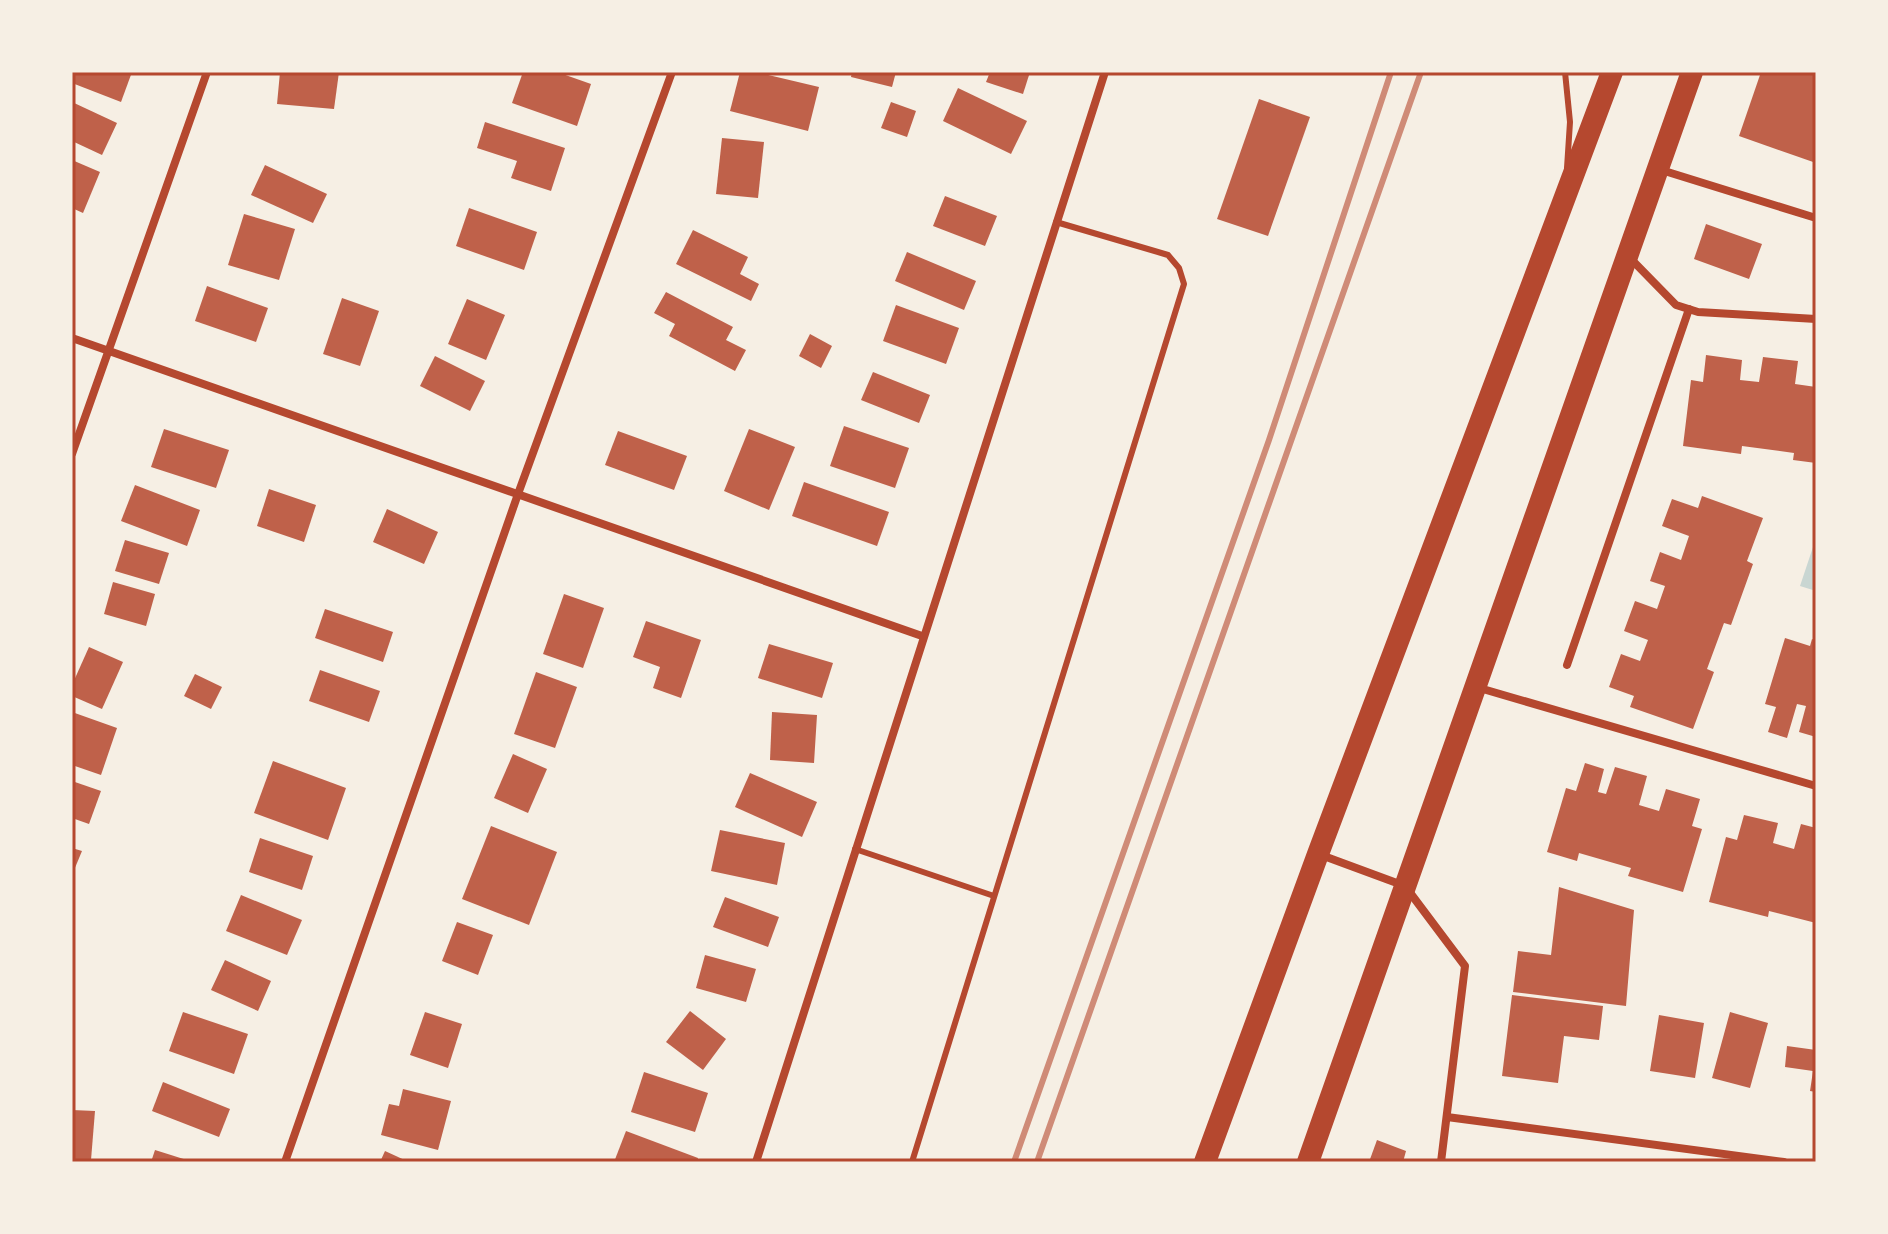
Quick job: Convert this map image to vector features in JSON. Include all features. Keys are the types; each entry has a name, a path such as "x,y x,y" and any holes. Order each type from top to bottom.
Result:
{"highway":[{"path":"1205,1162 1612,72"},
{"path":"1308,1162 1692,72"}],"street":[{"path":"72,454 207,72"},
{"path":"285,1162 518,494 672,72"},
{"path":"756,1162 1105,72"},
{"path":"1658,169 1816,218"},
{"path":"1627,255 1676,305 1689,309 1816,319"},
{"path":"1567,665 1689,309"},
{"path":"72,338 922,636"},
{"path":"1475,687 1816,786"},
{"path":"1318,854 1405,886 1465,966 1441,1162"},
{"path":"1447,1117 1784,1162"}],"lane":[{"path":"1565,72 1570,122 1565,200"},
{"path":"912,1162 1184,284 1179,268 1168,255 1056,222"},
{"path":"855,849 994,896"}],"shaded area":[{"path":"1816,538 1816,591 1800,586"}],"building":[{"path":"72,72 132,72 121,102 72,83"},
{"path":"280,72 339,72 334,109 277,104"},
{"path":"523,72 557,72 591,84 577,126 512,103"},
{"path":"740,72 756,72 819,87 808,131 730,111"},
{"path":"852,72 896,72 892,87 851,77"},
{"path":"990,72 1030,72 1023,94 986,82"},
{"path":"1761,72 1816,72 1816,163 1739,136"},
{"path":"958,88 1027,121 1011,154 943,121"},
{"path":"1259,99 1310,117 1268,236 1217,219"},
{"path":"72,102 117,123 102,155 72,141"},
{"path":"891,102 916,111 907,137 881,128"},
{"path":"485,122 565,148 551,191 511,178 517,161 477,148"},
{"path":"722,138 764,142 758,198 716,194"},
{"path":"72,160 100,172 83,213 72,208"},
{"path":"265,165 327,194 313,223 251,195"},
{"path":"945,196 997,216 985,246 933,226"},
{"path":"469,208 537,232 524,270 456,246"},
{"path":"244,214 295,229 279,280 228,265"},
{"path":"1706,224 1762,244 1749,279 1694,259"},
{"path":"693,230 748,257 740,274 759,284 751,301 676,264"},
{"path":"907,252 976,281 964,310 895,281"},
{"path":"207,286 268,308 256,342 195,321"},
{"path":"666,292 733,327 726,340 746,350 735,371 669,336 675,324 654,313"},
{"path":"342,298 379,311 360,366 323,354"},
{"path":"467,299 505,315 486,360 448,344"},
{"path":"896,305 959,328 946,364 883,341"},
{"path":"810,334 832,346 821,368 799,356"},
{"path":"1706,355 1742,360 1740,380 1759,382 1763,357 1798,361 1795,384 1816,387 1816,463 1793,460 1794,453 1742,446 1741,454 1683,446 1691,380 1703,382"},
{"path":"435,356 485,381 470,411 420,386"},
{"path":"873,372 930,395 919,423 861,400"},
{"path":"844,426 909,448 895,488 830,466"},
{"path":"164,429 229,450 216,488 151,467"},
{"path":"749,429 795,447 769,510 724,491"},
{"path":"618,431 687,456 674,490 605,465"},
{"path":"804,482 889,512 877,546 792,516"},
{"path":"135,485 200,510 187,546 121,521"},
{"path":"269,489 316,505 304,542 257,526"},
{"path":"1702,496 1763,518 1747,561 1753,564 1731,625 1724,623 1707,669 1714,672 1693,729 1630,707 1634,696 1609,687 1621,654 1640,661 1648,640 1624,631 1635,601 1657,609 1665,586 1650,581 1660,552 1681,560 1689,536 1662,526 1672,499 1698,508"},
{"path":"387,509 438,532 424,564 373,542"},
{"path":"125,540 169,553 159,584 115,571"},
{"path":"113,582 155,594 146,626 104,614"},
{"path":"564,594 604,608 583,668 543,654"},
{"path":"325,609 393,632 383,662 315,638"},
{"path":"646,621 701,640 681,698 653,688 660,667 633,657"},
{"path":"1785,638 1810,646 1812,639 1816,641 1816,737 1799,732 1806,706 1797,704 1787,738 1768,732 1776,707 1765,704"},
{"path":"769,644 833,663 822,698 758,678"},
{"path":"89,647 123,662 102,709 72,696 72,685"},
{"path":"320,670 380,691 369,722 309,701"},
{"path":"536,672 577,687 555,748 514,734"},
{"path":"195,674 222,687 211,709 184,696"},
{"path":"72,712 117,728 101,775 72,765"},
{"path":"772,712 817,715 814,763 770,760"},
{"path":"513,754 547,769 528,813 494,798"},
{"path":"273,761 346,788 328,840 254,813"},
{"path":"1585,763 1604,769 1598,792 1606,794 1615,767 1647,776 1639,805 1659,811 1666,789 1700,799 1692,826 1702,829 1683,892 1628,876 1631,868 1579,853 1577,861 1547,852 1566,788 1576,791"},
{"path":"750,773 817,802 802,837 735,807"},
{"path":"72,781 101,791 89,824 72,818"},
{"path":"1744,815 1778,823 1773,843 1794,849 1801,824 1816,828 1816,923 1769,911 1768,917 1709,902 1726,837 1737,840"},
{"path":"491,826 557,852 529,925 462,899"},
{"path":"720,830 785,843 777,885 711,871"},
{"path":"260,838 313,856 302,890 249,872"},
{"path":"72,848 82,851 72,875"},
{"path":"1559,887 1634,910 1626,1006 1513,992 1518,951 1551,955"},
{"path":"241,895 302,920 287,955 226,931"},
{"path":"725,897 779,917 768,947 713,927"},
{"path":"457,922 493,935 478,975 442,961"},
{"path":"705,955 756,969 746,1002 696,988"},
{"path":"225,960 271,981 258,1011 211,990"},
{"path":"1512,995 1603,1006 1599,1040 1564,1036 1558,1083 1502,1076"},
{"path":"690,1011 726,1039 703,1070 666,1042"},
{"path":"183,1012 248,1034 234,1074 169,1051"},
{"path":"425,1012 462,1024 448,1068 410,1055"},
{"path":"1730,1012 1768,1023 1750,1088 1712,1078"},
{"path":"1659,1015 1704,1023 1695,1078 1650,1071"},
{"path":"1787,1046 1816,1050 1816,1092 1810,1091 1813,1071 1785,1067"},
{"path":"644,1072 708,1093 695,1132 631,1112"},
{"path":"163,1082 230,1109 219,1137 152,1111"},
{"path":"403,1089 451,1101 438,1150 381,1135 389,1104 399,1106"},
{"path":"72,1110 95,1111 91,1160 72,1159"},
{"path":"626,1131 698,1158 697,1162 614,1162"},
{"path":"1377,1140 1406,1151 1403,1162 1369,1162"},
{"path":"155,1150 190,1161 190,1162 151,1162"},
{"path":"385,1151 409,1162 380,1162"}],"railway":[{"path":"1014,1162 1269,440 1391,72"},
{"path":"1037,1162 1421,72"}]}
